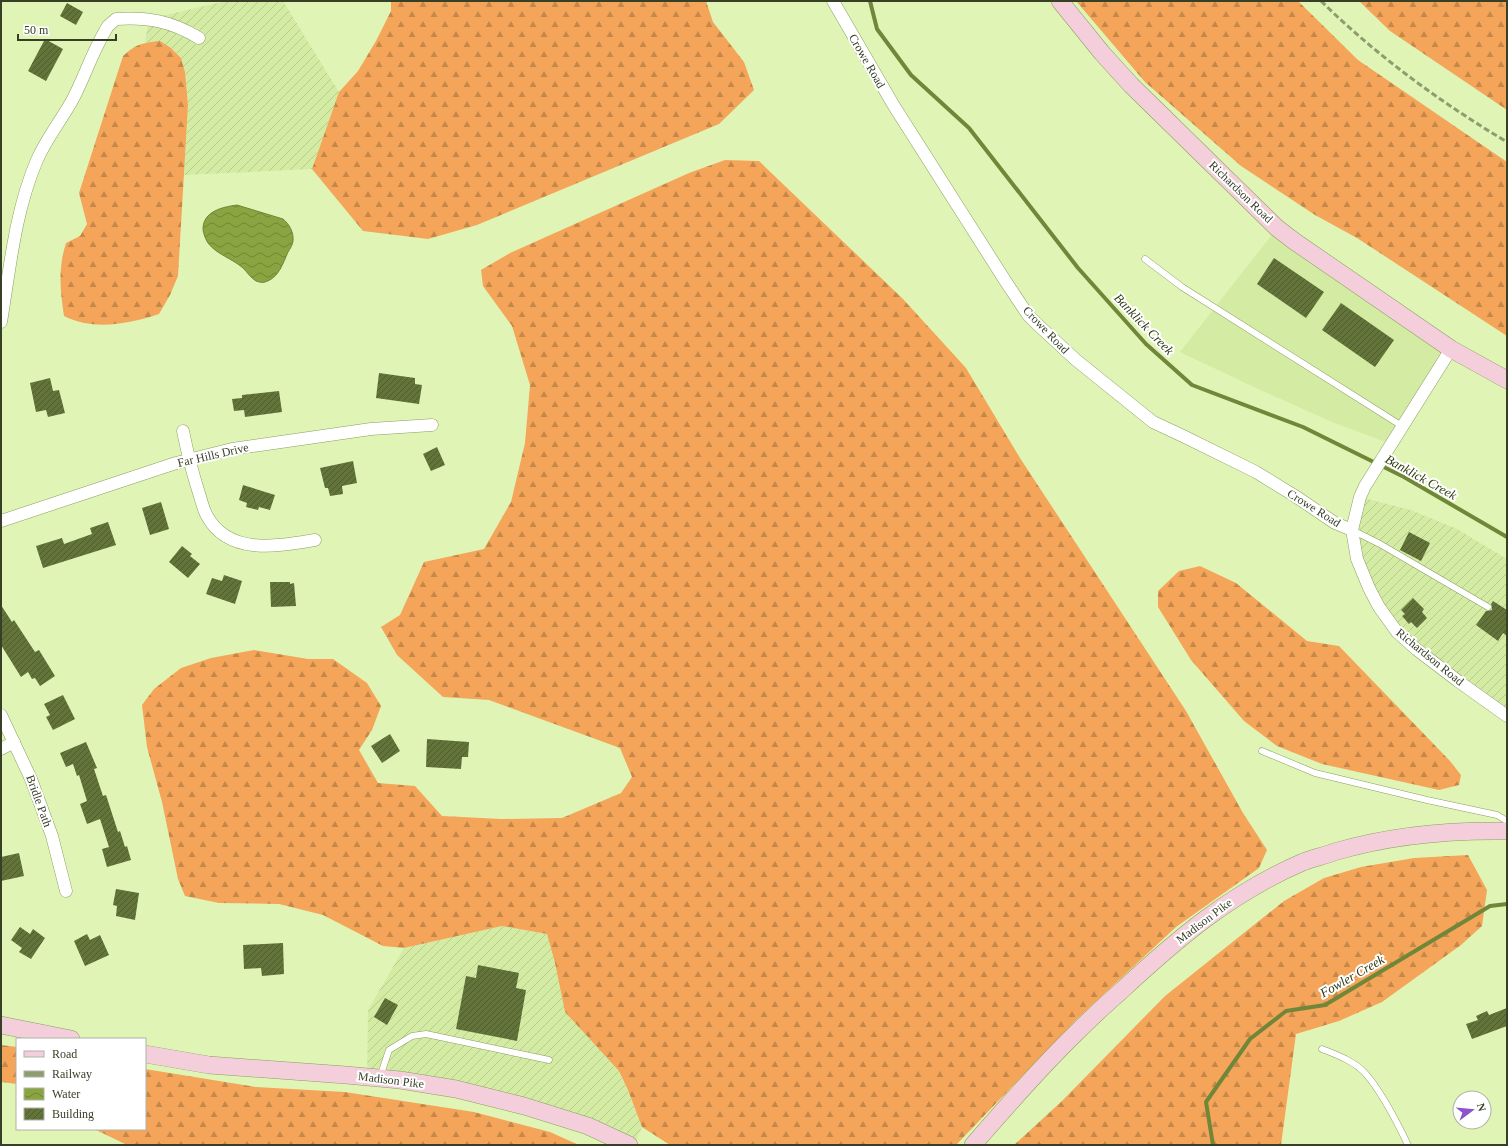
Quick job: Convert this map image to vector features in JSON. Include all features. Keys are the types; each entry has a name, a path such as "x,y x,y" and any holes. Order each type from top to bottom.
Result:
{"street":[{"name":"Crowe Road","path":"833,1 894,106 1010,288 1028,315 1036,324 1076,360 1153,422 1256,472 1335,523 1352,530"},
{"name":"Richardson Road","path":"1060,1 1102,53 1131,85 1277,228 1451,349 1507,380"},
{"path":"1,322 16,231 25,193 37,160 50,134 73,98 108,26 116,18 149,19 174,25 199,38"},
{"name":"Richardson Road","path":"1451,349 1365,486 1360,497 1352,530 1357,559 1369,588 1379,607 1397,632 1416,649 1507,716"},
{"name":"Far Hills Drive","path":"1,521 188,460 232,449 370,429 432,425"},
{"path":"183,431 188,460 206,515 221,533 228,538 250,545 263,546 315,540"},
{"name":"Bridle Path","path":"1,715 31,779 52,836 66,891"},
{"path":"1,749 14,742"},
{"name":"Madison Pike","path":"973,1145 1019,1092 1073,1035 1161,954 1199,922 1237,896 1273,876 1305,862 1360,844 1386,838 1440,832 1507,831"},
{"path":"1,1025 65,1038"},
{"name":"Madison Pike","path":"146,1054 209,1065 379,1078 456,1089 524,1106 588,1126 629,1145"}],"lane":[{"path":"1145,259 1182,287 1402,426"},
{"path":"1352,530 1380,544 1488,607"},
{"path":"1262,751 1316,773 1427,800 1497,815 1507,820"},
{"path":"379,1078 389,1050 412,1036 426,1034 549,1060"},
{"path":"1322,1049 1347,1060 1365,1073 1387,1105 1408,1145"}],"shaded area":[{"path":"226,1 283,1 339,92 312,169 184,175 188,105 185,72 181,58 171,48 145,42 149,19"},
{"path":"1277,228 1451,349 1391,444 1332,422 1180,352"},
{"path":"1360,497 1411,510 1457,529 1507,559 1507,716 1458,681 1379,607 1352,530"},
{"path":"502,926 547,934 555,963 565,1012 619,1071 628,1090 642,1127 634,1145 587,1126 367,1077 368,1010 404,948"}],"green space":[{"path":"391,1 706,1 713,22 744,62 754,90 719,124 477,225 428,239 363,231 312,169 339,92 358,71 376,41 391,11"},
{"path":"1076,1 1298,1 1358,60 1507,162 1507,336 1357,238 1315,215 1241,166 1145,82"},
{"path":"1359,1 1507,1 1507,110 1390,31"},
{"path":"160,41 171,48 181,58 185,72 188,105 178,276 170,295 159,314 135,321 99,325 75,321 64,316 60,279 63,252 66,243 80,236 87,224 79,193 123,56 140,45 148,42"},
{"path":"725,160 759,161 903,299 966,368 1020,458 1186,711 1243,813 1267,850 1259,868 1176,927 1076,1020 956,1145 670,1145 642,1127 619,1071 565,1012 555,963 547,934 502,926 404,948 383,946 323,915 279,904 219,903 185,896 178,879 162,802 147,747 142,705 154,689 181,668 211,658 254,650 308,659 333,659 367,683 381,706 372,730 359,750 378,783 415,786 442,816 501,819 562,818 621,793 632,777 620,748 489,700 443,697 397,655 381,627 400,615 424,562 484,549 511,502 525,443 530,385 512,326 483,286 481,270 510,253 689,173"},
{"path":"1200,566 1236,583 1307,641 1339,646 1450,761 1461,775 1459,785 1439,790 1322,764 1277,746 1244,721 1191,660 1158,607 1158,591 1179,571"},
{"path":"1468,855 1487,890 1482,926 1461,945 1382,1002 1339,1021 1296,1034 1281,1145 1014,1145 1062,1101 1165,996 1284,901 1324,878 1361,867 1414,858"},
{"path":"1,1045 16,1047 16,1084 1,1082"},
{"path":"146,1069 256,1087 345,1092 474,1112 550,1132 579,1145 127,1145 96,1130 146,1130"}],"water":[{"path":"237,205 283,219 292,231 292,244 277,274 270,280 259,282 254,280 243,268 211,247 208,243 203,229 206,218 215,211"}],"building":[{"path":"67,3 83,12 76,25 60,16"},
{"path":"45,39 63,49 46,81 28,71"},
{"path":"1274,258 1324,292 1306,318 1257,284"},
{"path":"1341,303 1394,340 1375,367 1322,330"},
{"path":"379,373 415,378 415,384 422,385 419,404 376,398"},
{"path":"50,378 53,391 59,390 65,413 48,417 46,410 36,412 30,383"},
{"path":"279,391 282,412 245,417 244,410 234,411 232,399 242,398 242,395"},
{"path":"437,447 445,465 431,471 423,454"},
{"path":"353,461 357,483 342,486 343,494 330,496 328,488 325,488 320,468"},
{"path":"243,485 275,495 270,510 259,507 258,510 246,507 247,503 239,500"},
{"path":"161,502 169,529 150,535 142,508"},
{"path":"108,522 116,545 43,568 36,546 62,538 64,544 92,534 90,528"},
{"path":"1409,532 1430,543 1421,561 1400,550"},
{"path":"182,546 192,554 190,556 200,564 188,578 169,562"},
{"path":"224,575 242,581 235,604 206,594 212,578 222,581"},
{"path":"270,582 294,583 296,606 271,607"},
{"path":"1413,598 1424,609 1422,612 1427,618 1417,628 1411,622 1409,624 1402,616 1405,614 1401,610"},
{"path":"1493,601 1507,610 1507,636 1503,633 1498,641 1476,625 1486,611 1492,610 1491,604"},
{"path":"1,605 12,622 14,620 35,652 39,650 55,676 40,686 35,678 32,679 28,672 21,677 1,645"},
{"path":"63,695 75,719 53,730 46,717 50,715 44,704"},
{"path":"390,734 400,751 382,763 371,746"},
{"path":"427,739 469,742 468,757 462,757 461,769 426,767"},
{"path":"86,742 97,768 94,769 103,796 106,795 118,832 120,831 125,847 127,846 131,860 107,867 102,849 109,847 100,819 87,824 80,804 87,801 79,775 77,776 73,764 66,767 60,753"},
{"path":"19,853 24,876 1,881 1,857"},
{"path":"116,889 139,893 135,920 116,916 117,906 113,905"},
{"path":"20,927 30,934 33,929 45,938 31,959 19,952 22,948 11,940"},
{"path":"87,934 90,940 100,935 109,955 85,966 74,941"},
{"path":"283,943 284,974 262,976 261,968 244,969 243,945"},
{"path":"478,965 519,973 516,988 526,990 517,1041 456,1029 466,976 476,978"},
{"path":"385,998 398,1005 387,1025 374,1017"},
{"path":"1507,1008 1507,1026 1472,1039 1466,1024 1478,1020 1476,1016 1487,1011 1489,1015"}],"waterway":[{"name":"Banklick Creek","path":"870,1 877,29 911,75 969,128 1078,268 1146,344 1192,385 1303,427 1404,477 1507,537"},
{"name":"Fowler Creek","path":"1213,1145 1206,1102 1250,1039 1286,1011 1325,1005 1490,906 1507,904"}],"railway":[{"path":"1321,1 1364,41 1410,77 1458,111 1507,142"}]}
